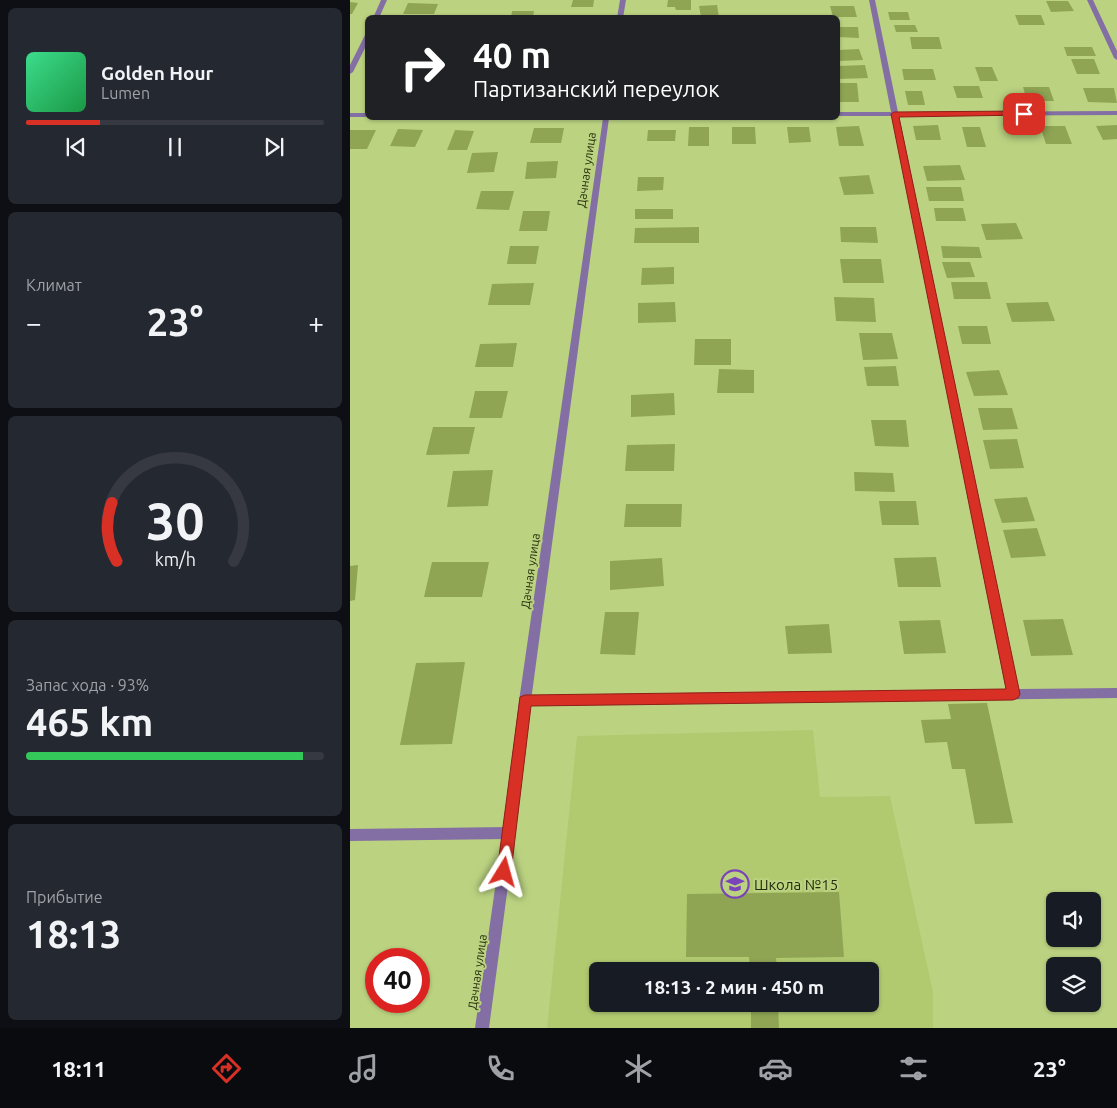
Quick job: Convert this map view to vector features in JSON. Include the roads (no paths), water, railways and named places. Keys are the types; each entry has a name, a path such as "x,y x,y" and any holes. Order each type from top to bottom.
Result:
{"street":[{"path":"377,15 384,0"},
{"path":"620,15 623,0"},
{"path":"872,0 1013,694"},
{"path":"1090,0 1117,58"},
{"path":"350,72 365,41"},
{"path":"840,114 1117,113"},
{"path":"350,115 365,115"},
{"name":"Дачная улица","path":"482,1028 525,700 606,120"},
{"path":"525,700 1117,693"},
{"path":"350,834 509,833"}],"place":[{"name":"Школа №15","path":"735,884"}]}
